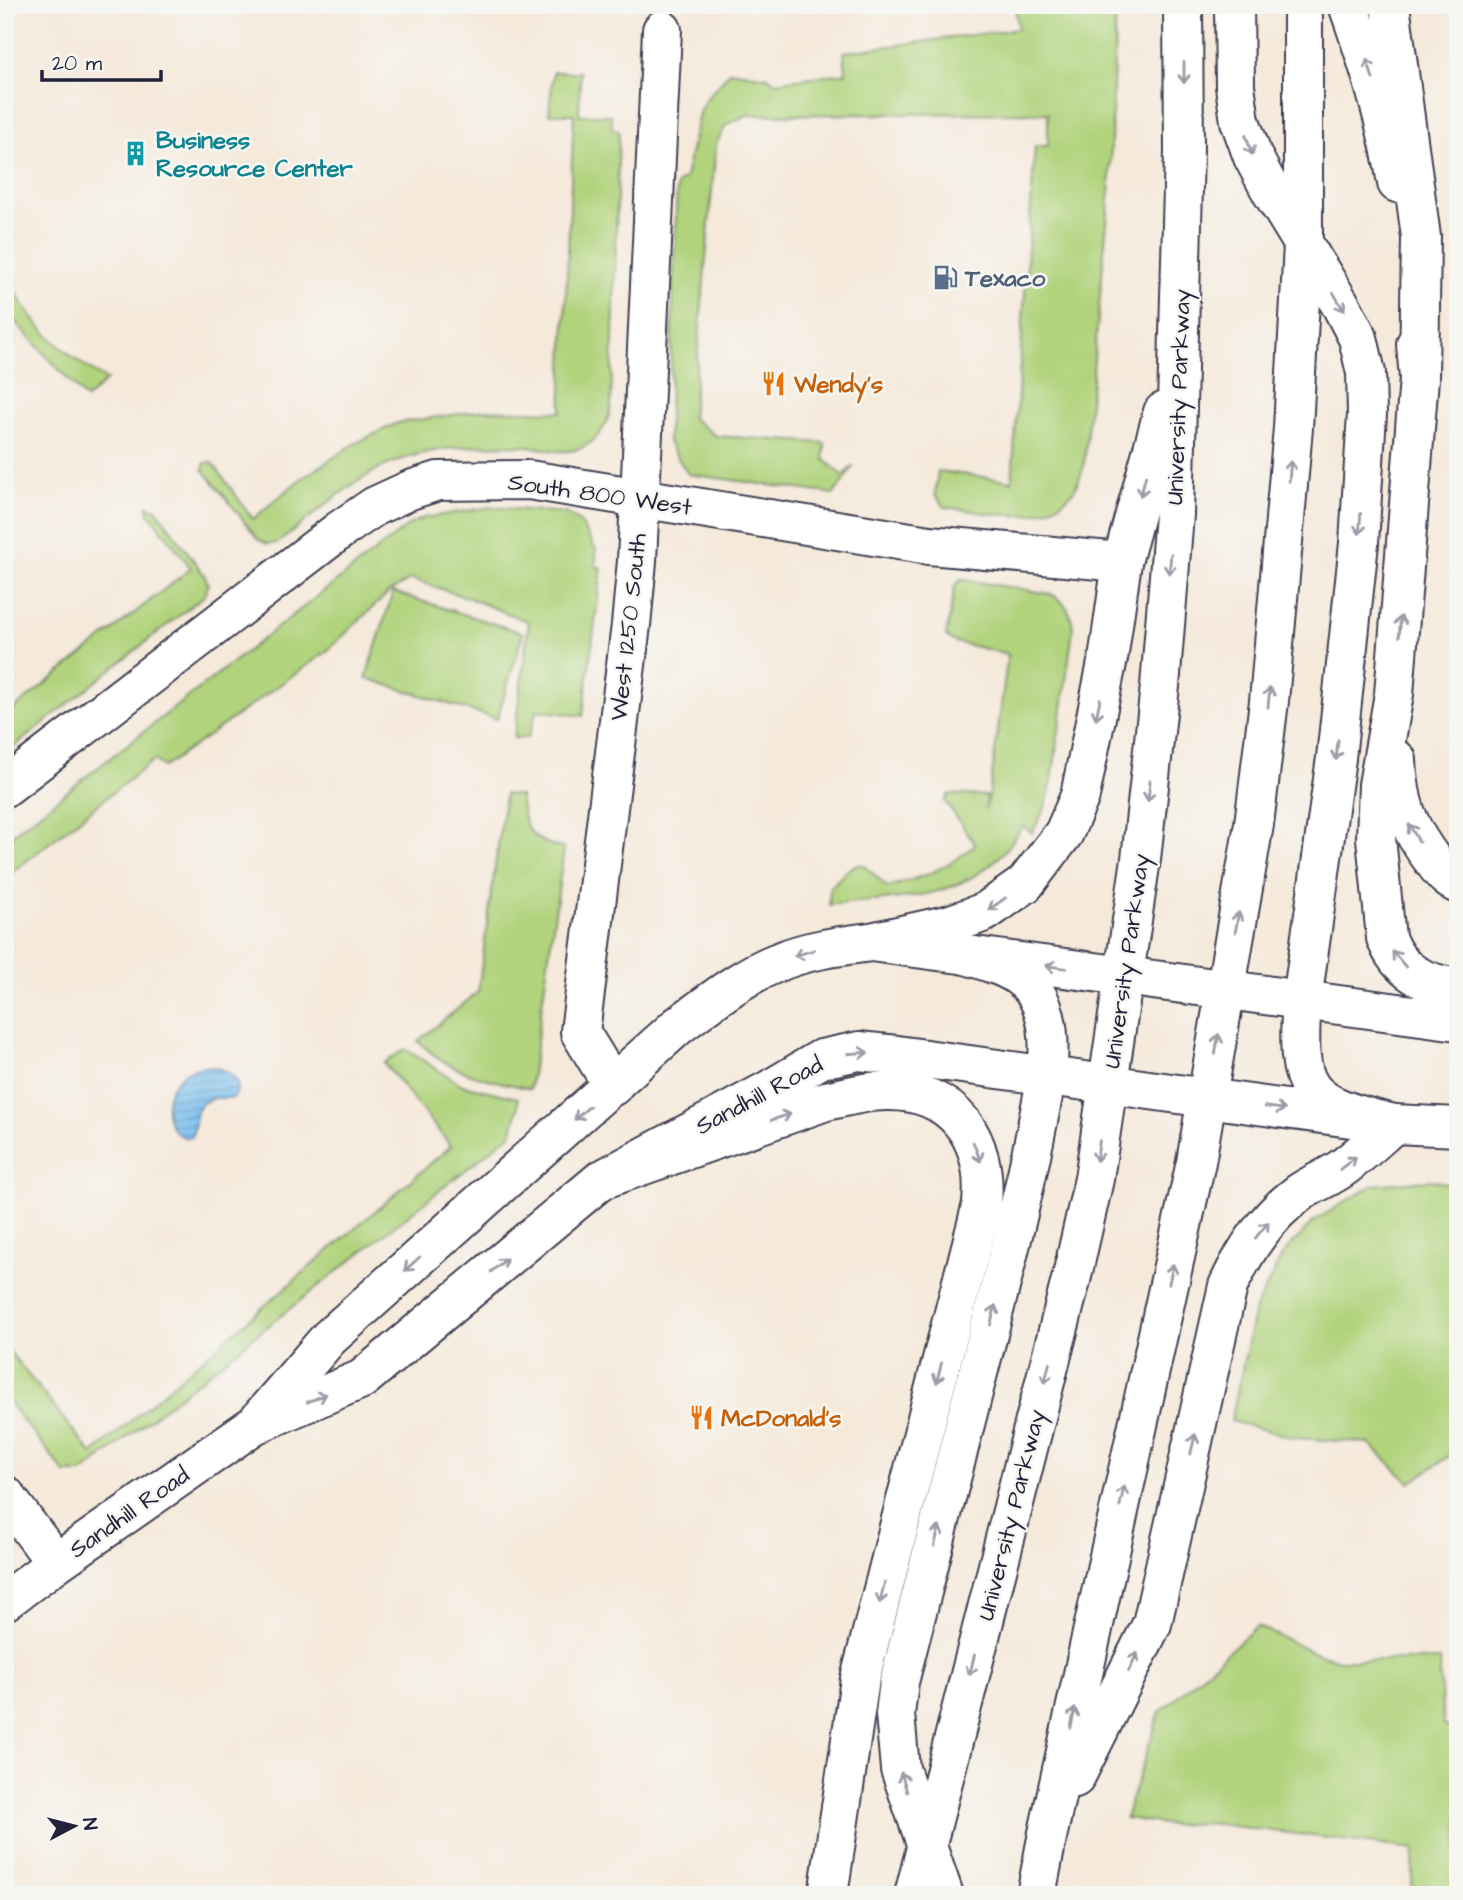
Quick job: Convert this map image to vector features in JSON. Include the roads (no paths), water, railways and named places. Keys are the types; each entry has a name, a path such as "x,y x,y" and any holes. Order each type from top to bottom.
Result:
{"main road":[{"name":"University Parkway","path":"914,1895 1072,1276 1094,1179 1141,859 1161,673 1174,515 1184,151 1183,5"},
{"path":"1234,5 1236,86 1240,121 1253,157 1358,338 1366,373 1367,415 1359,543 1337,744 1302,1000 1299,1037 1301,1066 1309,1086 1334,1107 1394,1124 1458,1153"},
{"path":"1036,1895 1196,1162 1254,824 1269,701 1293,428 1303,244 1303,5"},
{"path":"1348,5 1389,136 1405,237 1419,378"},
{"path":"1390,5 1421,237 1419,378 1394,694 1378,785 1376,838 1387,938 1392,953 1410,971 1431,984 1458,988"},
{"name":"West 1250 South","path":"613,1086 580,1032 631,625 662,30"},
{"path":"871,942 951,924 985,912 1025,884 1064,832 1080,796 1109,653 1122,562 1180,349"},
{"name":"South 800 West","path":"5,788 340,530 386,501 438,481 529,480 929,545 1122,562"},
{"path":"1394,694 1398,788 1409,827 1448,879 1458,884"},
{"name":"Sandhill Road","path":"254,1424 329,1338 679,1025 725,992 774,963 820,948 871,942 1458,1021"},
{"path":"944,1895 900,1769 895,1714 899,1682 1022,1202 1046,1076 1049,1039 1045,1014 1036,992 1020,976 1000,965 967,955"},
{"name":"Sandhill Road","path":"5,1601 254,1424 362,1379 601,1180 769,1090 821,1059 859,1051 1394,1124"},
{"path":"601,1180 827,1101 861,1093 887,1091 915,1094 942,1105 969,1130 981,1162 984,1183 982,1205 860,1679 828,1895"},
{"path":"1048,1833 1152,1624 1228,1286 1242,1256 1262,1228 1297,1194 1342,1168 1394,1124 1458,1127"},
{"path":"5,1495 56,1563"}],"water":[{"path":"202,1067 217,1068 230,1074 235,1079 237,1091 233,1098 214,1098 202,1103 197,1112 192,1137 182,1136 174,1130 169,1120 169,1095 175,1083 186,1073"}],"place":[{"name":"Business Resource Center","path":"136,154"},
{"name":"Texaco","path":"945,278"},
{"name":"Wendy's","path":"774,384"},
{"name":"McDonald's","path":"701,1418"}]}
